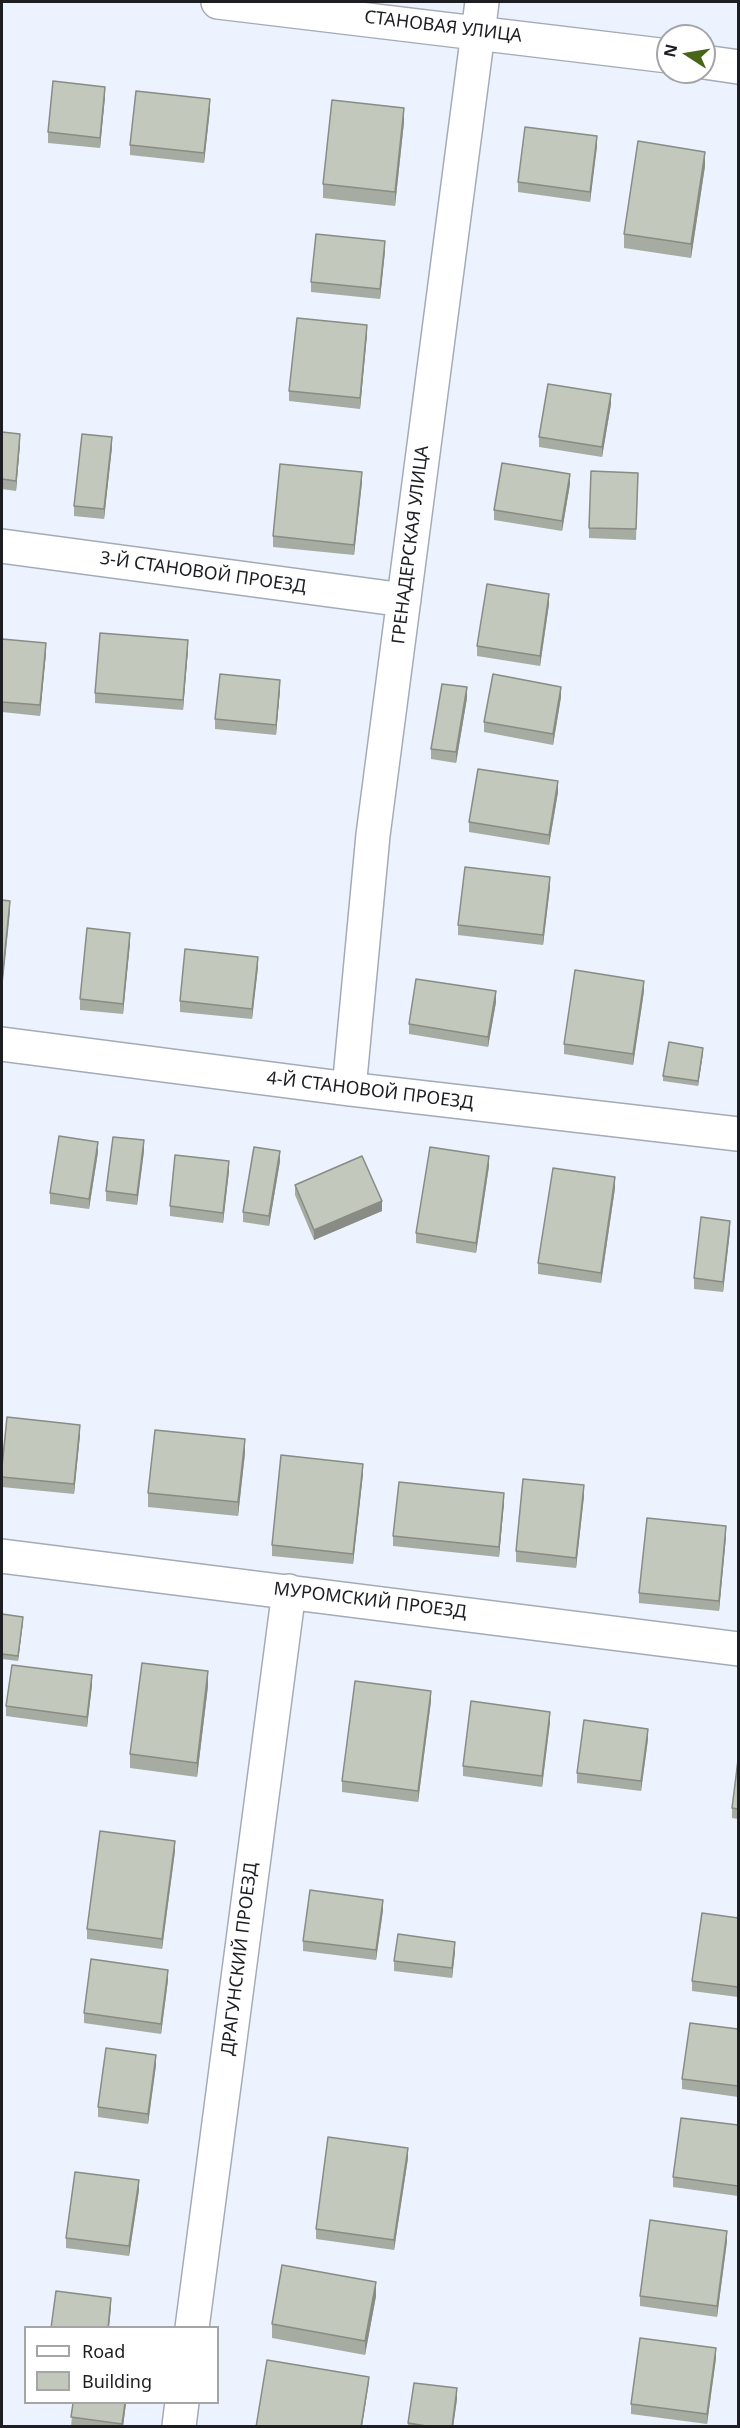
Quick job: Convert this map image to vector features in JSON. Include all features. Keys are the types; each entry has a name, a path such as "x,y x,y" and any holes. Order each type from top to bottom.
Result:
{"street":[{"name":"СТАНОВАЯ УЛИЦА","path":"218,2 479,16 656,53"},
{"name":"ГРЕНАДЕРСКАЯ УЛИЦА","path":"349,1089 373,835 479,16"},
{"path":"716,64 738,67"},
{"name":"3-Й СТАНОВОЙ ПРОЕЗД","path":"2,546 404,600"},
{"name":"4-Й СТАНОВОЙ ПРОЕЗД","path":"2,1044 349,1089 738,1134"},
{"name":"МУРОМСКИЙ ПРОЕЗД","path":"2,1556 738,1649"},
{"name":"ДРАГУНСКИЙ ПРОЕЗД","path":"192,2326 288,1591"},
{"path":"179,2427 182,2404"}],"building":[{"path":"53,81 105,87 100,138 48,132"},
{"path":"136,91 210,99 204,153 130,145"},
{"path":"332,100 404,108 395,192 323,184"},
{"path":"525,127 597,136 590,192 518,182"},
{"path":"638,141 705,152 691,244 624,234"},
{"path":"316,234 385,241 380,289 311,282"},
{"path":"297,318 367,325 360,398 289,391"},
{"path":"548,384 611,394 602,447 539,437"},
{"path":"2,432 20,434 16,481 2,479"},
{"path":"82,434 112,437 104,509 74,506"},
{"path":"502,463 570,474 562,521 494,510"},
{"path":"280,464 362,472 354,545 273,536"},
{"path":"591,471 638,473 636,529 589,528"},
{"path":"487,584 549,594 540,656 477,646"},
{"path":"100,633 188,640 183,700 95,693"},
{"path":"2,639 46,643 40,705 2,702"},
{"path":"220,674 280,680 276,725 215,719"},
{"path":"493,674 561,687 553,734 484,722"},
{"path":"442,684 467,687 456,752 431,749"},
{"path":"478,769 558,781 549,835 469,822"},
{"path":"465,867 550,877 543,935 458,925"},
{"path":"2,900 10,901 2,980"},
{"path":"87,928 130,933 123,1004 80,999"},
{"path":"185,949 258,957 252,1009 180,1001"},
{"path":"575,970 644,981 633,1054 564,1044"},
{"path":"416,979 496,991 488,1037 409,1024"},
{"path":"669,1042 703,1048 698,1081 663,1076"},
{"path":"59,1136 98,1142 89,1199 50,1193"},
{"path":"113,1137 144,1140 137,1195 106,1191"},
{"path":"254,1147 280,1151 269,1216 243,1212"},
{"path":"430,1147 489,1156 476,1243 416,1233"},
{"path":"175,1155 229,1161 223,1213 170,1206"},
{"path":"362,1156 382,1201 314,1230 295,1185"},
{"path":"553,1168 615,1177 601,1273 538,1263"},
{"path":"701,1217 730,1221 723,1282 694,1278"},
{"path":"7,1417 80,1425 74,1484 2,1477"},
{"path":"155,1430 245,1439 238,1502 148,1493"},
{"path":"281,1455 363,1464 353,1554 272,1545"},
{"path":"523,1479 584,1485 576,1558 516,1551"},
{"path":"399,1482 504,1493 499,1547 393,1536"},
{"path":"647,1518 726,1526 719,1601 639,1593"},
{"path":"2,1614 23,1617 18,1656 2,1654"},
{"path":"142,1663 208,1671 197,1763 130,1754"},
{"path":"12,1665 92,1675 87,1717 6,1706"},
{"path":"355,1681 431,1691 418,1791 342,1781"},
{"path":"471,1701 550,1712 542,1776 463,1766"},
{"path":"584,1720 648,1729 641,1781 577,1773"},
{"path":"738,1760 738,1809 732,1808"},
{"path":"100,1831 175,1841 162,1939 87,1929"},
{"path":"310,1890 383,1900 376,1950 303,1941"},
{"path":"702,1913 738,1918 738,1987 692,1981"},
{"path":"398,1934 455,1942 452,1968 394,1961"},
{"path":"91,1959 168,1970 161,2024 84,2013"},
{"path":"690,2023 738,2029 738,2086 682,2079"},
{"path":"106,2048 156,2055 148,2114 98,2107"},
{"path":"681,2118 738,2125 738,2186 673,2177"},
{"path":"328,2137 408,2148 394,2240 316,2229"},
{"path":"75,2172 139,2180 129,2246 66,2238"},
{"path":"650,2220 727,2231 717,2306 640,2296"},
{"path":"282,2265 376,2282 365,2341 272,2324"},
{"path":"56,2291 111,2298 108,2326 51,2326"},
{"path":"640,2338 716,2348 707,2414 631,2404"},
{"path":"267,2360 369,2377 361,2427 256,2427"},
{"path":"414,2383 457,2388 452,2427 408,2423"},
{"path":"73,2404 125,2404 122,2424 71,2417"}]}
